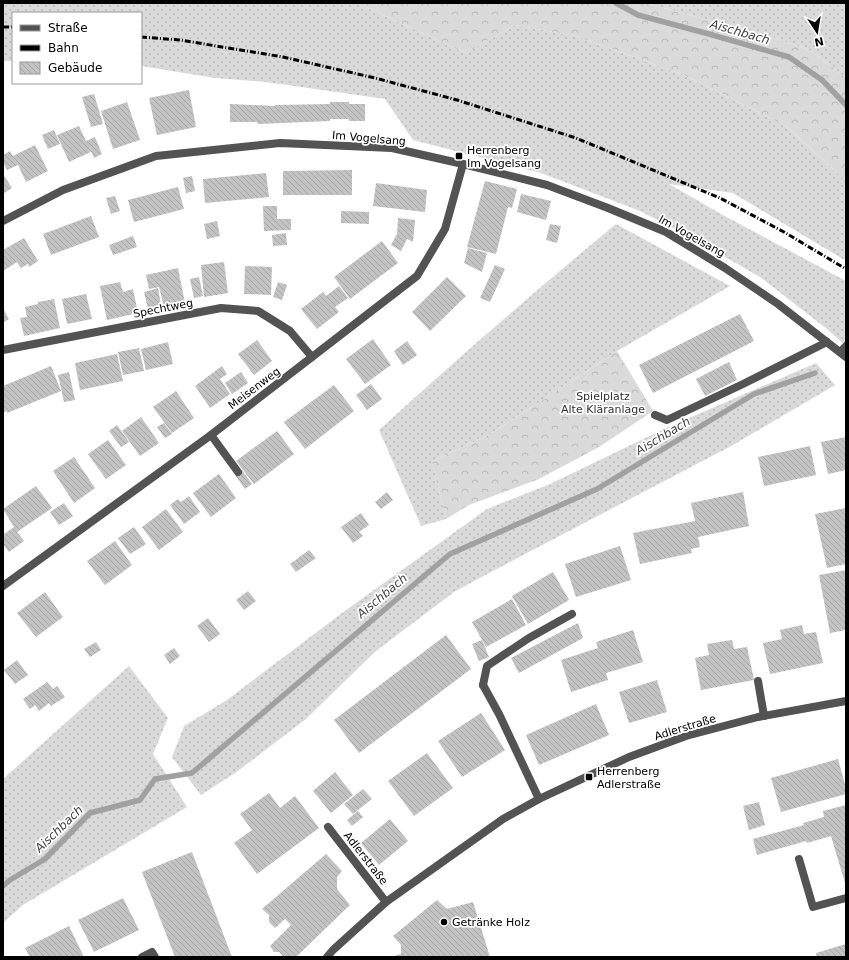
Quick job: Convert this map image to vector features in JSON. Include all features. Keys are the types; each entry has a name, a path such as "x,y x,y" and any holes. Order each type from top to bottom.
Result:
{"street":[{"name":"Im Vogelsang","path":"3,221 63,190 156,156 280,143 392,148 547,185 666,232 772,299 827,342 844,352"},
{"name":"Meisenweg","path":"3,586 211,434 417,276 445,229 462,164"},
{"name":"Spechtweg","path":"3,350 221,308 258,311 290,330 312,357"},
{"path":"655,415 666,420 827,342"},
{"path":"211,434 238,472"},
{"path":"539,799 499,714 483,685 488,666 529,638 572,614"},
{"path":"758,681 764,716"},
{"name":"Adlerstraße","path":"327,957 386,902 502,819 539,799 636,754 686,736 764,716 846,702"},
{"name":"Adlerstraße","path":"328,827 386,902"},
{"path":"799,859 813,907 846,898"},
{"path":"142,957 152,952 155,957"}],"green space":[{"path":"3,3 360,3 372,10 466,53 515,25 576,36 684,75 786,126 846,181 846,261 733,193 669,184 721,214 846,281 846,346 827,329 760,277 692,238 640,211 541,173 413,140 385,99 266,82 215,78 142,66 142,12 12,12 12,61 3,61"},
{"path":"360,3 645,3 757,32 811,51 846,78 846,181 786,126 684,75 576,36 515,25 466,53 372,10"},
{"path":"645,3 846,3 846,78 811,51 757,32"},
{"path":"616,224 730,286 617,351 494,432 432,462 446,519 421,526 379,430 496,326"},
{"name":"Spielplatz Alte Kläranlage","path":"617,351 653,411 599,447 539,479 469,505 446,519 432,462 494,432"},
{"path":"816,363 835,385 733,445 454,592 376,651 306,719 238,771 201,795 172,757 184,726 227,700 342,613 487,509 550,484 664,429"},
{"path":"129,666 168,718 153,754 187,807 23,905 3,923 3,779"}],"building":[{"path":"189,90 196,127 157,135 149,98"},
{"path":"94,94 103,124 91,127 82,97"},
{"path":"127,102 140,140 113,149 101,111"},
{"path":"330,102 365,104 365,121 330,119 330,121 258,124 257,122 230,122 230,104 275,106 330,104"},
{"path":"79,126 86,141 95,137 102,154 94,158 88,145 91,152 69,162 57,135"},
{"path":"54,130 60,144 48,149 42,135"},
{"path":"35,145 48,171 26,182 18,165 7,170 3,162 3,155 10,151 13,156"},
{"path":"352,170 352,195 283,195 283,171"},
{"path":"266,173 269,197 205,203 203,179"},
{"path":"3,174 12,188 3,194"},
{"path":"192,176 195,191 186,193 183,178"},
{"path":"485,181 517,189 512,208 508,207 496,254 467,247"},
{"path":"376,183 427,190 425,212 373,206"},
{"path":"178,187 184,209 134,222 128,200"},
{"path":"521,194 551,201 546,220 517,212"},
{"path":"115,196 120,211 111,214 106,198"},
{"path":"263,206 277,206 277,219 291,219 291,230 264,231"},
{"path":"341,211 369,212 369,224 341,223"},
{"path":"91,216 99,237 51,255 43,234"},
{"path":"398,218 415,220 413,242 407,239 401,251 391,245 397,234"},
{"path":"217,221 220,236 207,239 204,224"},
{"path":"550,224 561,226 557,243 546,240"},
{"path":"286,233 287,245 273,246 272,235"},
{"path":"133,236 137,247 113,255 109,245"},
{"path":"24,238 38,261 29,267 28,264 21,268 17,262 3,271 3,250"},
{"path":"382,241 398,263 350,299 334,277"},
{"path":"468,248 487,253 482,272 464,263"},
{"path":"224,262 228,293 204,297 201,265"},
{"path":"495,265 505,269 490,302 480,298"},
{"path":"245,266 272,267 271,295 244,294"},
{"path":"178,268 185,303 164,307 159,287 149,289 146,275"},
{"path":"199,277 203,296 194,298 190,279"},
{"path":"447,277 466,296 430,331 412,312"},
{"path":"120,282 123,292 133,289 138,313 107,320 100,286"},
{"path":"278,282 287,285 282,300 273,297"},
{"path":"339,286 348,298 335,307 339,312 317,329 301,309 323,292 326,296"},
{"path":"158,288 161,305 148,309 144,292"},
{"path":"86,294 92,319 67,324 62,299"},
{"path":"54,299 60,328 24,336 20,318 27,317 25,307 38,304 38,302"},
{"path":"3,308 9,319 3,323"},
{"path":"740,314 754,341 653,393 639,365"},
{"path":"373,339 391,365 365,384 346,359"},
{"path":"257,340 272,361 254,375 238,354"},
{"path":"407,341 417,355 403,365 394,351"},
{"path":"168,342 173,364 146,370 141,349"},
{"path":"139,348 144,371 123,375 118,352"},
{"path":"117,354 123,381 80,390 75,363"},
{"path":"729,362 737,380 705,396 696,379"},
{"path":"51,366 61,391 7,413 7,411 3,413 3,386"},
{"path":"222,366 227,374 220,379 230,394 210,408 195,386"},
{"path":"69,372 75,400 64,402 58,375"},
{"path":"241,372 248,383 232,394 225,383"},
{"path":"371,384 382,399 367,410 356,395"},
{"path":"334,385 354,411 305,449 284,422"},
{"path":"176,391 194,418 172,433 153,407"},
{"path":"141,417 159,443 140,456 122,431"},
{"path":"164,423 172,434 165,438 157,427"},
{"path":"117,425 129,442 121,447 109,431"},
{"path":"277,431 294,454 254,484 236,461"},
{"path":"846,437 846,470 828,474 821,442"},
{"path":"108,440 126,465 106,479 88,454"},
{"path":"810,446 816,475 764,486 758,457"},
{"path":"74,457 95,488 74,503 53,471"},
{"path":"242,470 252,484 245,489 235,475"},
{"path":"219,474 236,498 211,517 193,493"},
{"path":"36,486 52,508 17,532 24,541 9,552 3,544 3,535 14,527 3,509"},
{"path":"387,492 393,500 381,509 375,502"},
{"path":"743,492 749,526 698,537 700,547 691,549 692,553 640,564 633,533 695,521 691,503"},
{"path":"189,496 200,512 184,524 170,505 178,499 181,502"},
{"path":"64,503 73,516 59,525 50,512"},
{"path":"846,508 846,564 827,568 815,514"},
{"path":"166,509 183,532 159,550 142,527"},
{"path":"361,513 369,525 359,532 363,536 353,543 341,527"},
{"path":"134,527 146,544 130,554 118,538"},
{"path":"115,541 132,565 105,585 87,561"},
{"path":"620,546 631,580 576,597 565,564"},
{"path":"309,550 316,558 296,572 290,564"},
{"path":"846,570 846,630 830,633 819,575"},
{"path":"553,572 569,600 528,624 512,596"},
{"path":"248,591 256,601 244,610 236,600"},
{"path":"45,592 63,617 36,637 17,613"},
{"path":"512,599 526,625 486,647 472,622"},
{"path":"208,618 220,634 209,642 197,626"},
{"path":"578,623 583,638 519,673 511,658"},
{"path":"802,625 804,634 816,632 823,663 770,674 763,643 782,639 780,630"},
{"path":"633,630 643,662 606,673 608,680 571,692 561,660 598,648 596,642"},
{"path":"446,635 471,669 359,753 334,720"},
{"path":"482,640 489,657 479,661 472,644"},
{"path":"732,640 734,649 747,647 754,680 701,690 695,658 709,655 707,644"},
{"path":"96,642 101,650 90,657 84,649"},
{"path":"174,648 180,656 170,664 164,655"},
{"path":"17,660 28,675 15,684 4,670"},
{"path":"657,680 667,712 629,723 619,692"},
{"path":"47,682 53,689 57,686 65,697 51,706 49,703 39,711 35,705 30,709 23,699"},
{"path":"596,704 609,735 539,765 526,735"},
{"path":"481,713 505,750 462,777 438,741"},
{"path":"427,753 453,788 414,816 388,781"},
{"path":"838,759 846,788 846,794 781,812 771,778"},
{"path":"335,772 353,795 331,813 313,791"},
{"path":"363,789 372,799 353,814 344,804"},
{"path":"269,793 280,808 295,796 319,828 257,874 234,843 252,830 240,814"},
{"path":"759,802 765,825 749,830 743,806"},
{"path":"846,805 845,883 831,836 807,843 806,841 757,855 753,839 804,825 803,823 824,817 823,811"},
{"path":"358,811 363,817 352,826 347,820"},
{"path":"390,819 408,841 379,865 361,843"},
{"path":"192,852 232,957 175,957 142,872"},
{"path":"326,854 342,871 337,877 337,889 350,905 296,957 284,957 279,952 274,952 270,946 291,925 285,919 275,928 269,922 269,915 262,909"},
{"path":"123,898 139,930 94,952 78,920"},
{"name":"Getränke Holz","path":"437,900 447,909 473,902 490,957 390,957 401,954 401,945 393,936"},
{"path":"69,926 84,957 30,957 25,948"},
{"path":"846,944 846,957 817,957 816,953"}],"waterway":[{"name":"Aischbach","path":"616,3 638,15 789,57 822,80 846,105"},
{"name":"Aischbach","path":"3,886 10,880 45,859 90,813 140,800 155,779 192,773 450,554 597,489 754,394 815,373"}],"railway":[{"path":"3,27 12,27"},
{"path":"142,37 180,40 283,57 375,78 457,100 576,138 720,198 784,232 846,269"}],"place":[{"name":"Herrenberg Im Vogelsang","path":"459,156"},
{"name":"Herrenberg Adlerstraße","path":"589,777"},
{"name":"Getränke Holz","path":"444,922"}]}
